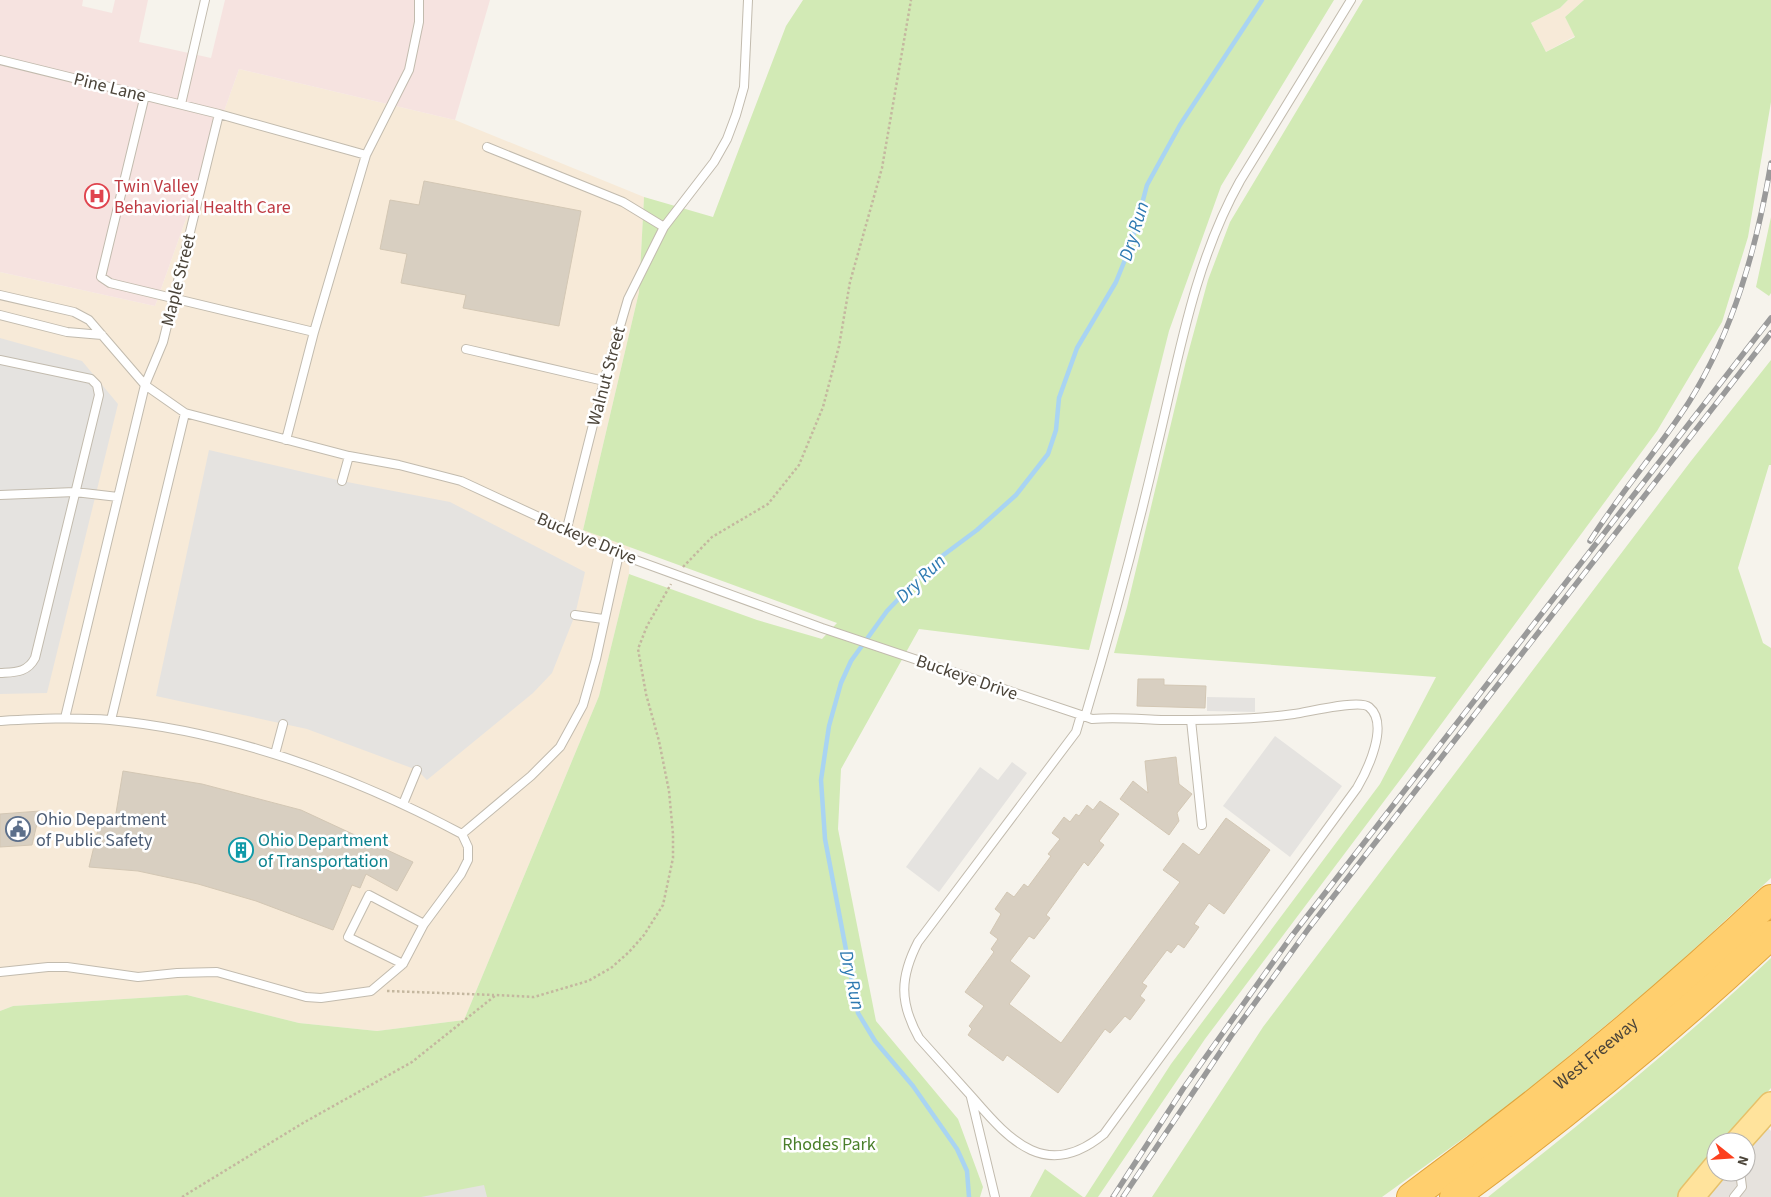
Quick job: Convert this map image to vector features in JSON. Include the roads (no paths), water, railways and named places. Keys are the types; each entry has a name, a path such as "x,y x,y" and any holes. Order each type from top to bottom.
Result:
{"highway":[{"name":"West Freeway","path":"1411,1197 1549,1093 1665,995 1771,900"},
{"name":"West Freeway","path":"1454,1197 1521,1148 1597,1088 1735,969 1771,935"}],"main road":[{"path":"1747,1132 1771,1105"},
{"path":"1691,1197 1706,1179"}],"lane":[{"path":"181,104 205,0"},
{"path":"286,440 314,332 366,155 409,70 419,22 419,0"},
{"name":"Walnut Street","path":"566,532 604,381 628,299 664,227 714,162 736,115 744,87 748,0"},
{"name":"Buckeye Drive","path":"0,295 74,312 88,320 145,385 185,412 349,456 399,465 461,480 566,532 619,554 822,628 1086,717 1191,720 1266,718 1361,704 1372,710 1378,724 1374,748 1368,769 1357,788 1104,1134 1091,1145 1074,1152 1056,1155 1036,1153 1018,1144 1001,1130 918,1038 909,1020 904,1000 904,980 908,962 918,942 1086,717 1131,561 1184,331 1208,247 1224,209 1240,181 1351,0"},
{"name":"Pine Lane","path":"0,60 181,104 366,155"},
{"path":"145,95 101,277 110,283 314,332"},
{"name":"Maple Street","path":"65,718 145,385 163,342 219,114"},
{"path":"487,147 623,202 664,227"},
{"path":"0,315 67,332 102,335"},
{"path":"466,349 604,381"},
{"path":"0,360 91,379 98,385 99,395 35,658 30,667 22,671 0,673"},
{"path":"111,720 185,412"},
{"path":"342,481 349,456"},
{"path":"0,496 75,492 118,497"},
{"path":"462,834 531,776 560,747 583,705 596,659 603,619 619,554"},
{"path":"575,615 603,619"},
{"path":"0,721 65,718 111,720 217,739 275,754 316,766 403,804 462,834 468,847 468,860 461,874 424,924 403,964 371,991 321,998 306,998 217,972 177,973 138,977 67,967 0,972"},
{"path":"1191,720 1202,825"},
{"path":"275,754 283,724"},
{"path":"403,804 417,770"},
{"path":"403,964 348,937 369,895 424,924"},
{"path":"970,1095 995,1197"},
{"path":"1734,1197 1742,1186 1741,1182"}],"waterway":[{"name":"Dry Run","path":"969,1197 967,1171 957,1149 913,1086 875,1041 858,1013 825,839 821,780 829,726 841,683 851,661 887,611 934,562 977,530 1016,495 1048,454 1056,430 1059,398 1077,348 1116,282 1131,245 1147,185 1180,125 1262,0"}],"railway":[{"path":"1590,541 1689,402 1719,346 1742,287 1751,256 1771,163"},
{"path":"1113,1197 1183,1089 1291,937 1771,318"},
{"path":"1123,1197 1231,1036 1309,928 1771,333"}],"place":[{"name":"Twin Valley Behaviorial Health Care","path":"97,196"},
{"name":"Ohio Department of Public Safety","path":"18,829"},
{"name":"Ohio Department of Transportation","path":"241,850"}],"park label":[{"name":"Rhodes Park","path":"829,1144"}]}
